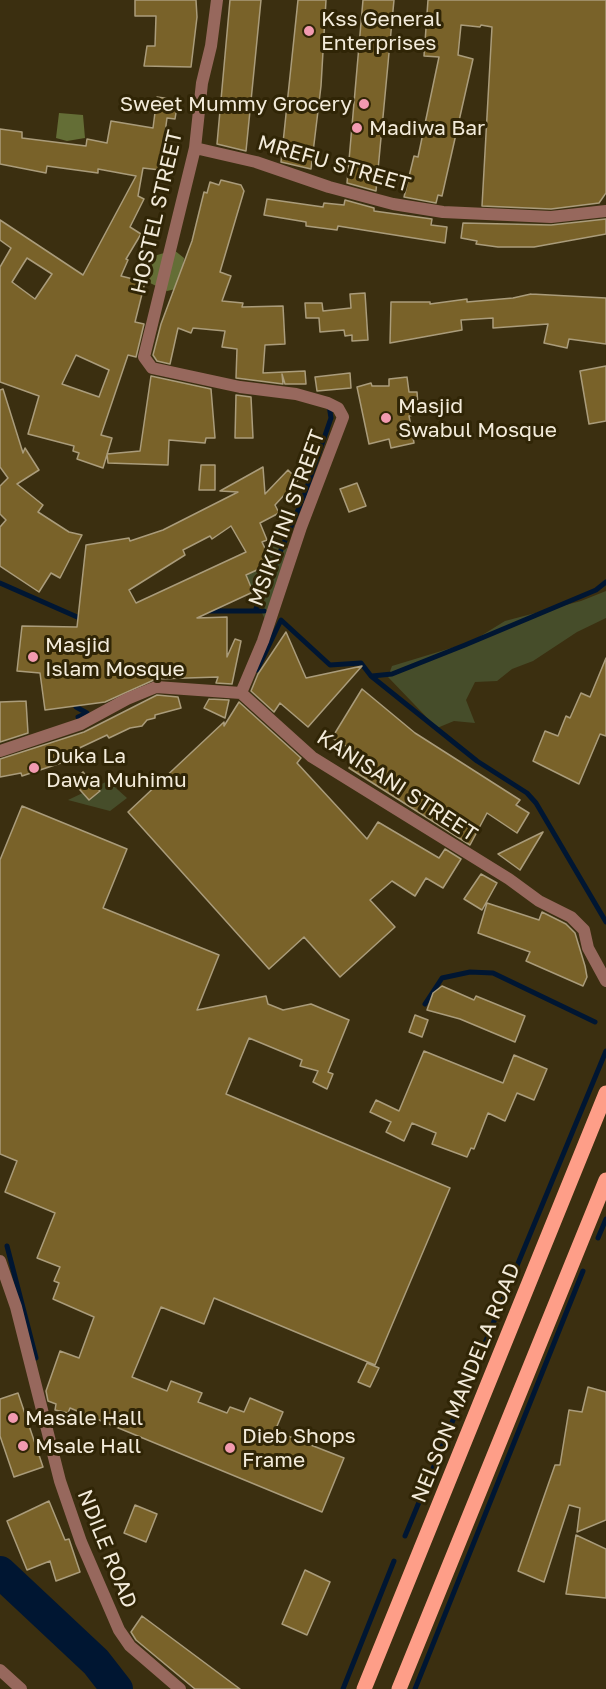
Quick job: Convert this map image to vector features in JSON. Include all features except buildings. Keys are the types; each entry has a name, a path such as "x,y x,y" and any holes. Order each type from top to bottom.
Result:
{"main road":[{"name":"NELSON MANDELA ROAD","path":"364,1689 606,1093"},
{"path":"399,1689 606,1180"}],"street":[{"name":"HOSTEL STREET","path":"146,361 144,351 147,335 195,148 202,83 212,46 217,0"},
{"name":"MREFU STREET","path":"195,148 256,162 329,187 403,206 489,216 550,217 606,211"},
{"name":"MSIKITINI STREET","path":"146,361 152,368 240,387 296,394 328,403 341,412 340,429 301,527 263,641 241,693"},
{"path":"0,751 81,724 127,699 156,687 241,693"},
{"name":"KANISANI STREET","path":"241,693 312,758 509,879 539,901 571,917 584,930 588,948 606,981"},
{"name":"NDILE ROAD","path":"0,1261 13,1296 60,1481 81,1542 119,1630 130,1646 180,1689"},
{"path":"0,1670 21,1689"}],"green space":[{"path":"59,113 83,115 85,138 67,141 56,138"},
{"path":"174,250 184,258 180,288 167,291 150,283 148,272 142,263 144,259"},
{"path":"277,542 289,549 266,622 237,556"},
{"path":"606,591 606,618 577,632 533,661 512,669 497,681 475,682 466,700 475,723 454,721 437,728 388,677 392,666 471,642 505,621 581,601"},
{"path":"108,781 127,798 110,811 68,800"}],"waterway":[{"path":"255,611 304,496 331,418 329,405"},
{"path":"372,676 392,674 465,645 596,590 606,582"},
{"path":"0,583 84,620"},
{"path":"206,611 264,611"},
{"path":"257,670 281,620 330,665 361,663 371,676 477,761 527,793 536,803 606,922"},
{"path":"74,701 76,707 87,713 78,717"},
{"path":"425,1004 442,978 470,972 493,973 595,1022"},
{"path":"405,1536 606,1051"},
{"path":"598,1238 606,1219"},
{"path":"7,1246 36,1358"},
{"path":"415,1689 583,1271"},
{"path":"343,1689 394,1561"},
{"path":"0,1572 96,1662 117,1689"}],"place":[{"name":"Kss General Enterprises","path":"309,31"},
{"name":"Sweet Mummy Grocery","path":"364,104"},
{"name":"Madiwa Bar","path":"357,128"},
{"name":"Masjid Swabul Mosque","path":"386,418"},
{"name":"Masjid Islam Mosque","path":"33,657"},
{"name":"Duka La Dawa Muhimu","path":"34,768"},
{"name":"Masale Hall","path":"13,1418"},
{"name":"Msale Hall","path":"23,1446"},
{"name":"Dieb Shops Frame","path":"230,1448"}]}
